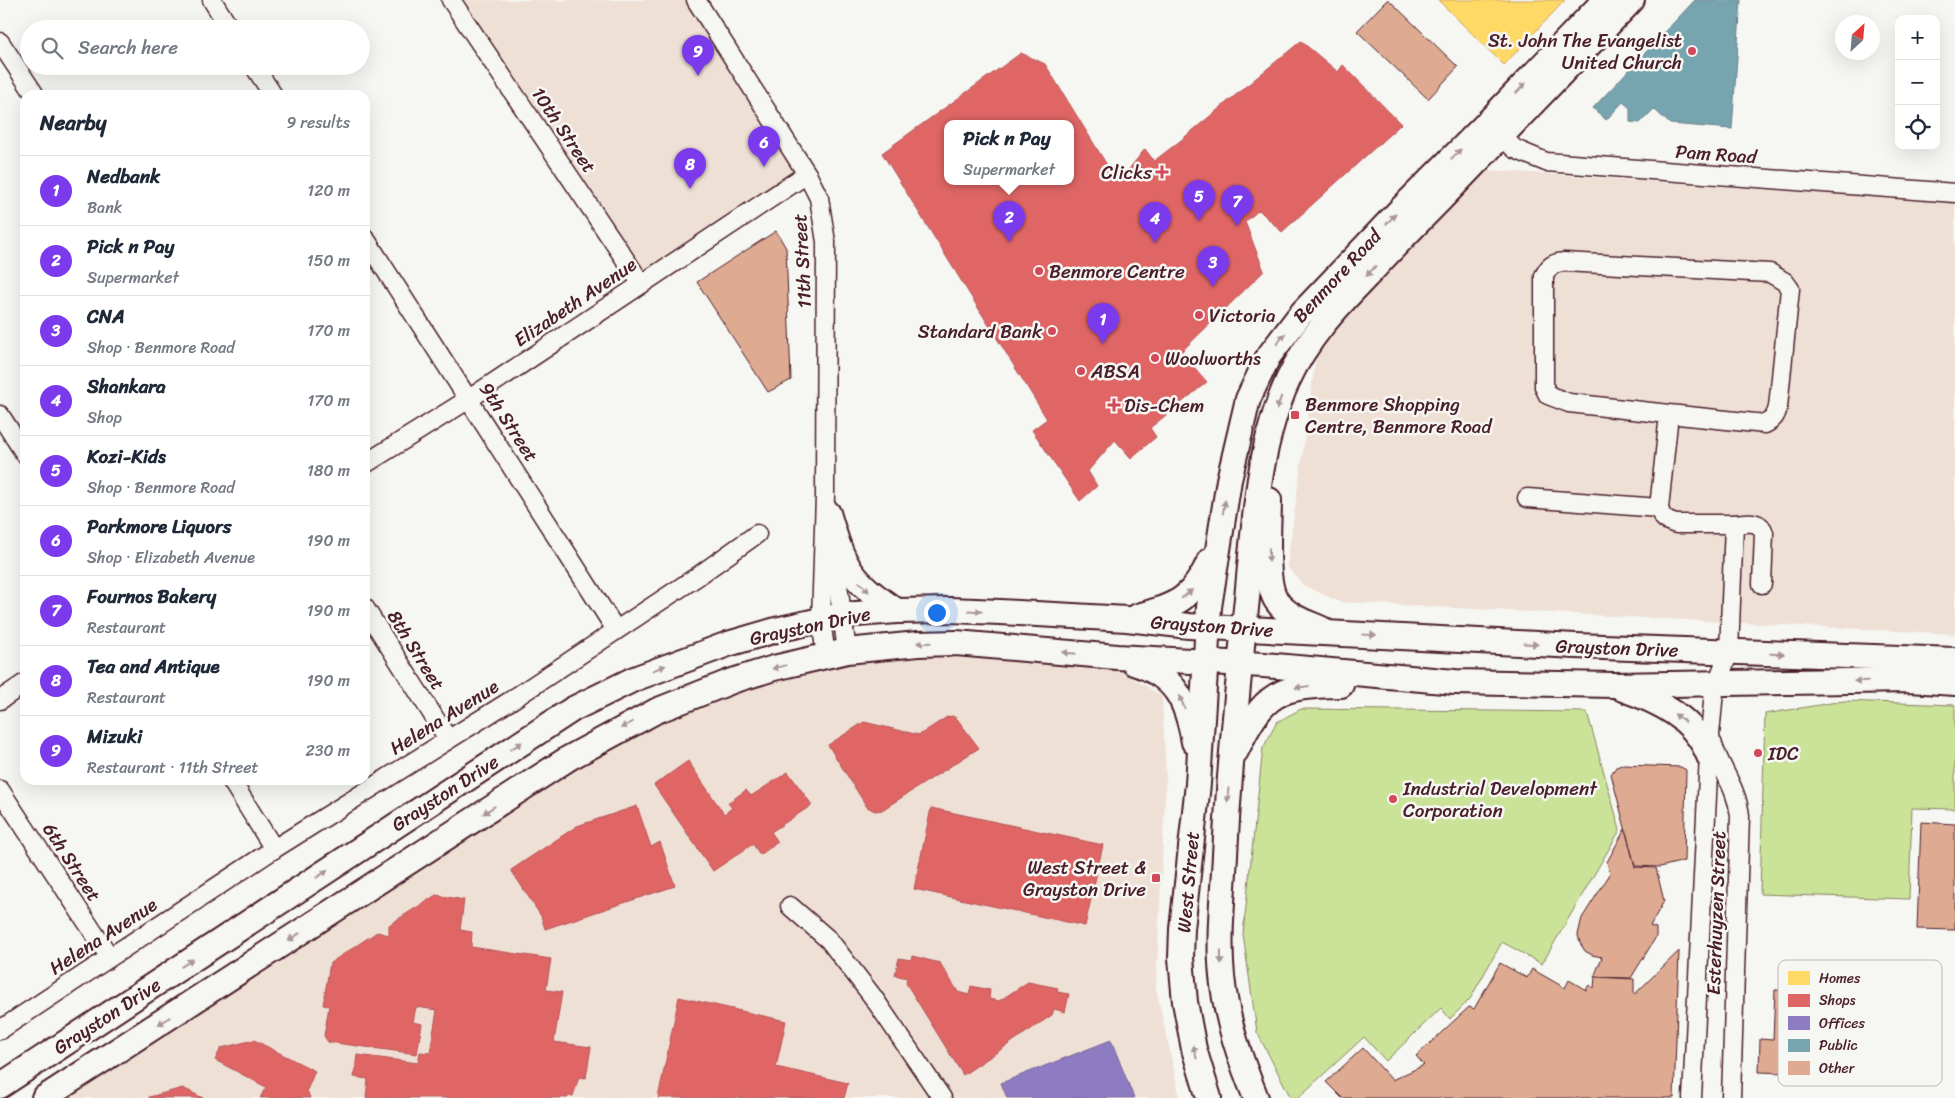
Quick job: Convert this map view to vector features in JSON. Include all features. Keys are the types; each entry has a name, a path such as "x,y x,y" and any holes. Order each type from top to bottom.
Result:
{"main road":[{"name":"Benmore Road","path":"1239,664 1252,530 1269,436 1277,407 1298,360 1315,333 1415,224 1441,199 1494,129 1605,0"},
{"name":"Benmore Road","path":"1205,662 1209,607 1218,544 1243,416 1252,387 1268,357 1311,302 1400,210 1494,129 1632,0"},
{"path":"1269,436 1269,574 1272,591 1278,602 1296,617 1336,634"},
{"path":"826,504 839,550 851,572 870,592 897,611"},
{"path":"1127,619 1164,608 1187,595 1202,578 1218,544"},
{"name":"Grayston Drive","path":"0,1086 573,709 626,682 693,655 832,617 897,611 950,610 1127,619 1208,627 1336,634 1728,652 1955,660"},
{"name":"Grayston Drive","path":"44,1098 561,763 598,742 656,711 708,690 765,671 837,653 901,645 956,643 1455,682 1614,686 1717,682 1910,680 1955,683"},
{"path":"1117,657 1158,672 1169,681 1180,695 1192,732 1198,784"},
{"name":"West Street","path":"1205,662 1198,784 1184,910 1182,958 1189,1027 1197,1062 1209,1098"},
{"name":"West Street","path":"1239,664 1230,764 1221,939 1222,972 1233,1032 1256,1098"},
{"path":"1230,764 1245,731 1258,711 1277,694 1288,689 1319,685 1455,682"},
{"path":"1614,686 1646,698 1677,715 1697,733 1703,742 1710,745"}],"street":[{"path":"212,0 224,20"},
{"name":"10th Street","path":"451,0 641,283"},
{"name":"11th Street","path":"696,0 807,174 819,198 826,242 826,504 832,617 837,653"},
{"path":"0,42 20,73"},
{"path":"21,75 31,90"},
{"path":"260,75 270,90"},
{"name":"Pam Road","path":"1494,129 1515,149 1546,162 1955,193"},
{"name":"Elizabeth Avenue","path":"370,461 469,399 807,174"},
{"name":"9th Street","path":"370,246 616,630"},
{"path":"1564,262 1770,273 1785,282 1790,289 1778,407 1776,415 1772,420 1764,424 1669,414 1569,403 1548,395 1544,387 1544,276 1548,268 1555,263 1564,262"},
{"path":"1669,414 1659,508 1662,517 1676,524 1734,524 1752,522 1760,526 1764,533 1762,584"},
{"path":"0,415 20,446"},
{"path":"1527,498 1659,508"},
{"name":"Esterhuyzen Street","path":"1692,1098 1710,745 1717,682 1728,652 1734,524"},
{"name":"Helena Avenue","path":"0,1030 109,956 274,849 510,701 698,576 757,534"},
{"name":"8th Street","path":"370,616 448,740"},
{"path":"0,700 20,686"},
{"name":"Esterhuyzen Street","path":"1710,745 1738,800 1740,816 1731,1098"},
{"path":"234,785 274,849"},
{"name":"6th Street","path":"0,790 109,956"},
{"path":"790,906 829,940 873,997 942,1098"}],"shaded area":[{"path":"451,0 694,0 807,173 634,289"},
{"path":"1475,169 1955,203 1955,634 1340,602 1303,585 1287,566 1318,342"},
{"path":"824,650 1113,666 1162,696 1166,777 1156,988 1180,1098 67,1098 571,766"}],"green space":[{"path":"1843,701 1955,705 1955,809 1912,808 1909,899 1760,894 1765,714"},
{"path":"1301,709 1587,712 1620,830 1542,964 1502,942 1470,999 1450,1019 1441,1008 1386,1061 1364,1037 1298,1098 1291,1098 1257,1032 1243,934 1263,748 1277,722"}],"building: Homes":[{"path":"1438,0 1565,0 1504,65"}],"building: Shops":[{"path":"1301,41 1338,72 1343,65 1401,124 1282,232 1259,210 1245,222 1264,271 1181,352 1207,382 1150,428 1156,437 1131,458 1115,440 1088,471 1097,486 1080,501 1032,430 1047,419 882,153 1021,53 1045,64 1118,183 1145,149 1154,161"},
{"path":"953,716 979,748 882,810 875,811 867,807 828,745 864,722 919,735 947,717"},
{"path":"688,761 724,814 732,808 728,803 746,790 751,796 788,772 812,805 771,832 778,842 760,855 753,844 713,871 654,785"},
{"path":"637,806 651,847 660,842 675,886 545,929 541,916 511,870 577,826"},
{"path":"931,808 1103,845 1085,926 914,889"},
{"path":"436,895 464,900 460,930 472,932 471,947 551,959 546,990 562,992 554,1042 591,1047 586,1078 579,1077 573,1096 568,1096 568,1098 366,1098 368,1079 354,1077 357,1055 418,1063 420,1052 430,1053 437,1010 416,1007 413,1022 422,1024 417,1054 328,1042 324,1036 329,1006 323,1005 330,963 377,932 389,935 389,925"},
{"path":"912,956 940,963 958,992 969,995 971,986 990,990 989,999 999,1001 1028,982 1058,988 1057,992 1069,994 1065,1012 1054,1009 1052,1015 963,1075 906,983 907,978 895,975 899,958 911,960"},
{"path":"679,997 786,1021 776,1067 848,1083 844,1098 658,1098"},
{"path":"254,1040 315,1071 307,1090 310,1098 260,1098 266,1087 215,1060 221,1048"},
{"path":"183,1088 203,1098 149,1098 149,1097"}],"building: Offices":[{"path":"1111,1040 1134,1098 1007,1098 1001,1083"}],"building: Public":[{"name":"St. John The Evangelist United Church","path":"1695,0 1741,0 1732,129 1670,124 1654,109 1640,123 1630,122 1630,108 1623,102 1606,120 1593,108"}],"building: Other":[{"path":"1387,0 1458,67 1428,99 1357,31"},
{"path":"776,231 786,248 791,380 768,392 697,282"},
{"path":"1622,765 1681,767 1686,770 1684,861 1660,867 1635,866 1611,774 1616,767"},
{"path":"1921,822 1955,824 1955,930 1917,929"},
{"path":"1625,829 1635,867 1656,868 1664,901 1650,926 1656,928 1656,937 1631,978 1594,977 1602,957 1585,951 1578,935 1582,918 1610,874 1607,862"},
{"path":"1679,951 1674,1098 1342,1098 1326,1082 1363,1048 1392,1080 1424,1065 1416,1056 1469,1007 1474,1009 1500,963 1527,978 1532,969 1565,988 1569,980 1586,990 1589,985 1594,988 1595,977 1634,979 1634,995"},
{"path":"1775,990 1778,990 1778,1073 1759,1072 1760,1039 1773,1040"}],"place":[{"name":"St. John The Evangelist United Church","path":"1692,51"},
{"name":"Mizuki","path":"698,76"},
{"name":"Parkmore Liquors","path":"764,167"},
{"name":"Clicks","path":"1162,172"},
{"name":"Tea and Antique","path":"690,189"},
{"name":"Kozi-Kids","path":"1199,221"},
{"name":"Fournos Bakery","path":"1237,226"},
{"name":"Pick n Pay","path":"1009,242"},
{"name":"Shankara","path":"1155,243"},
{"name":"Benmore Centre","path":"1039,271"},
{"name":"CNA","path":"1213,287"},
{"name":"Victoria","path":"1199,315"},
{"name":"Standard Bank","path":"1052,331"},
{"name":"Nedbank","path":"1103,344"},
{"name":"Woolworths","path":"1155,358"},
{"name":"ABSA","path":"1081,371"},
{"name":"Dis-Chem","path":"1114,405"},
{"name":"Benmore Shopping Centre, Benmore Road","path":"1295,415"},
{"name":"IDC","path":"1758,753"},
{"name":"Industrial Development Corporation","path":"1393,799"},
{"name":"West Street & Grayston Drive","path":"1156,878"}]}
